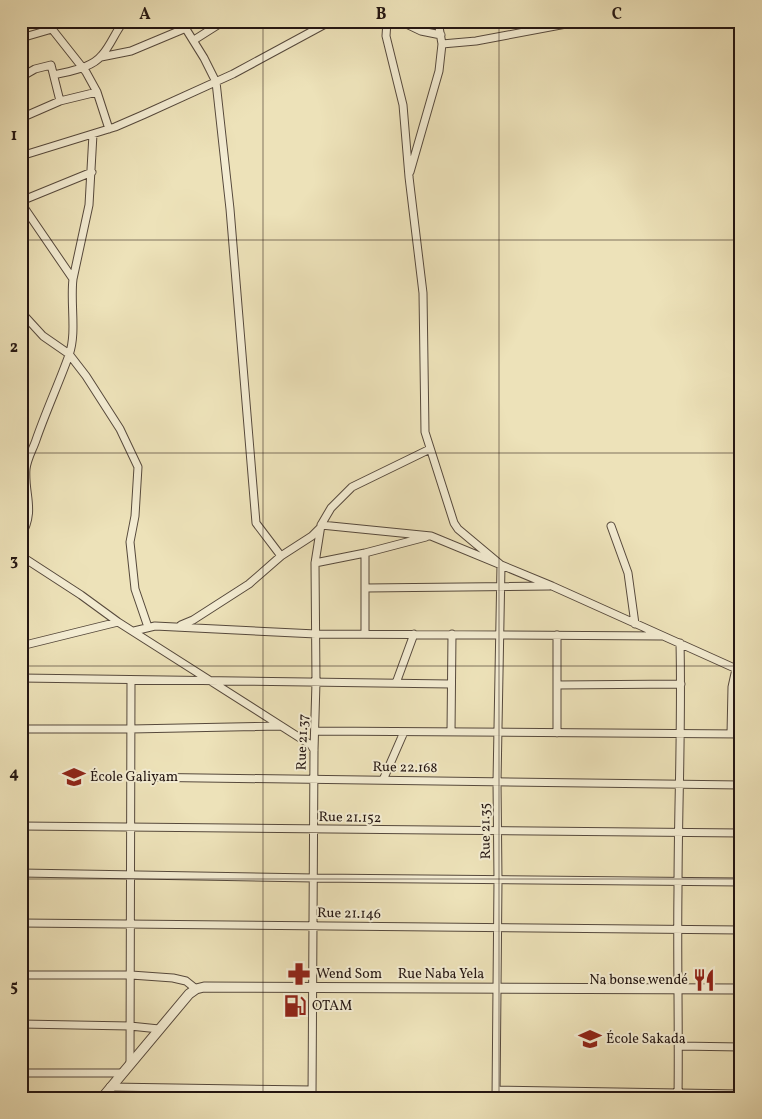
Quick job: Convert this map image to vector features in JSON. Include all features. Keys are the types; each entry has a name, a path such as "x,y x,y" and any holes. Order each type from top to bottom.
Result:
{"street":[{"path":"46,21 62,44 83,67 97,92 109,129"},
{"path":"21,38 52,29 58,21"},
{"path":"101,57 124,21"},
{"path":"181,21 194,40 216,82 230,209 256,523 281,556"},
{"path":"194,40 224,21"},
{"path":"21,156 109,129 176,101 331,21"},
{"path":"387,21 386,36 403,105 409,177 423,293 425,432 454,522 458,529 501,565"},
{"path":"400,21 421,31 441,35"},
{"path":"409,177 439,71 442,44 438,21"},
{"path":"537,21 539,30"},
{"path":"442,44 476,41 582,21"},
{"path":"54,75 83,67 101,57 130,51 186,28"},
{"path":"21,77 35,68 50,65 60,101"},
{"path":"21,118 60,101 97,92"},
{"path":"21,536 27,526 29,517 27,464 70,354 72,344 73,279 89,205 93,134"},
{"path":"73,279 21,202 92,172"},
{"path":"21,312 44,336 70,354 120,429 138,467 135,516 130,542 135,589 148,627"},
{"name":"Rue 21.37","path":"312,1094 314,750 316,731 315,563 321,526 331,508 352,487 430,449"},
{"path":"178,626 193,620 249,584 281,556 312,536 321,526 431,536 552,586 738,670 732,687 731,734"},
{"path":"611,526 628,573 635,624"},
{"path":"315,563 365,553 431,536"},
{"path":"365,553 365,634"},
{"path":"21,556 81,595 118,622 311,745 314,750"},
{"name":"Rue 21.35","path":"496,1094 499,832 497,782 501,565"},
{"path":"366,588 552,586"},
{"path":"21,646 118,622"},
{"path":"134,631 148,627 178,626 316,634 662,636"},
{"path":"396,684 414,634"},
{"path":"451,732 452,634"},
{"path":"557,635 557,733"},
{"path":"678,1096 679,988 677,930 681,734 680,643"},
{"path":"21,678 450,684"},
{"path":"130,1065 131,680"},
{"path":"557,685 681,684"},
{"path":"21,729 131,730 281,726"},
{"path":"316,731 741,734"},
{"path":"383,780 404,732"},
{"name":"Rue 22.168","path":"131,777 741,785"},
{"name":"Rue 21.152","path":"21,826 741,833"},
{"path":"21,873 741,882"},
{"name":"Rue 21.146","path":"21,923 741,930"},
{"path":"21,975 131,975 180,978 196,989 189,994 102,1098"},
{"name":"Rue Naba Yela","path":"196,989 214,986 741,989"},
{"path":"21,1024 130,1026 159,1029"},
{"path":"679,1046 741,1047"},
{"path":"21,1073 122,1074"},
{"path":"110,1087 312,1094"},
{"path":"496,1094 678,1096 741,1094"}],"place":[{"name":"École Galiyam","path":"74,777"},
{"name":"Wend Som","path":"299,974"},
{"name":"Na bonse wendé","path":"704,980"},
{"name":"OTAM","path":"295,1006"},
{"name":"École Sakada","path":"590,1039"}]}
